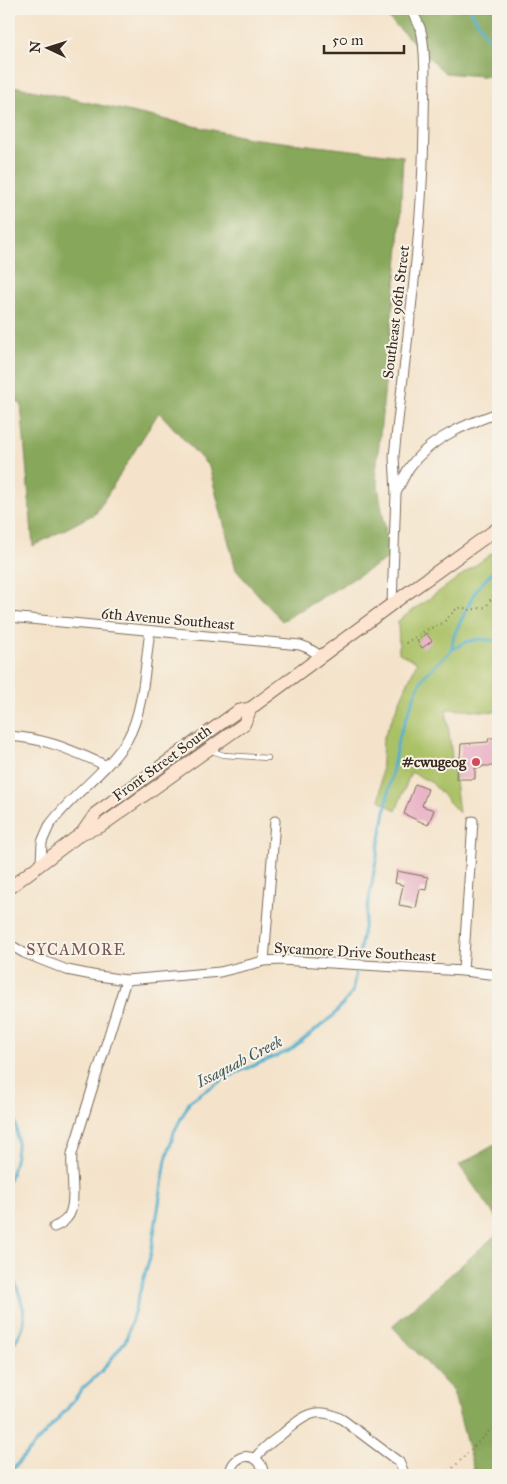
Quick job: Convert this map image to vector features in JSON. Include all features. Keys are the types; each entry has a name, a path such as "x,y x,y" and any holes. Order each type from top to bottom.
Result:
{"main road":[{"name":"Front Street South","path":"82,833 96,813 164,763 238,711 251,708 498,528"},
{"name":"Front Street South","path":"9,888 82,833 102,826 244,724 251,708"},
{"path":"164,763 172,775"}],"street":[{"name":"Southeast 96th Street","path":"392,604 396,493 394,456 421,214 424,142 424,61 422,36 419,23 409,9"},
{"path":"396,493 408,468 435,443 457,429 498,413"},
{"name":"6th Avenue Southeast","path":"9,617 300,645 321,656"},
{"path":"41,863 42,842 49,826 119,751 133,727 141,696 150,631"},
{"path":"9,736 28,737 56,744 105,766"},
{"path":"264,961 274,820"},
{"path":"463,971 473,821"},
{"name":"Sycamore Drive Southeast","path":"9,944 39,960 67,970 126,980 220,972 264,961 299,960 498,975"},
{"path":"54,1227 69,1216 72,1208 74,1198 71,1178 72,1154 126,980"},
{"path":"255,1458 261,1450 300,1418 309,1414 326,1413 343,1420 399,1462 405,1475"},
{"path":"230,1475 230,1470 235,1461 244,1456 255,1458 262,1466 263,1475"}],"lane":[{"path":"208,750 224,754 268,758"}],"path":[{"path":"406,643 426,630 443,623 456,610 462,607 470,610 486,607 498,586"},
{"path":"446,1475 498,1422"}],"green space":[{"path":"379,9 498,9 498,76 445,73"},
{"path":"9,85 249,138 403,156 399,247 376,474 390,557 282,621 236,570 209,467 159,412 96,513 33,546 21,403 9,400"},
{"path":"498,549 498,712 446,709 459,813 432,783 411,772 396,811 380,800 383,739 417,662 399,653 398,621"},
{"path":"498,1143 498,1220 459,1165"},
{"path":"498,1233 498,1475 475,1475 453,1391 392,1326"}],"building":[{"path":"426,633 432,641 422,648 417,641"},
{"name":"#cwugeog","path":"489,738 498,738 498,755 495,754 494,766 475,768 475,779 456,779 457,758 460,758 461,744 488,742"},
{"name":"#cwugeog","path":"415,784 428,789 422,806 434,810 428,825 404,814"},
{"path":"397,871 428,877 426,890 420,889 416,908 399,905 403,885 395,883"}],"waterway":[{"path":"470,9 498,55"},
{"path":"451,651 454,635 476,590 498,566"},
{"name":"Issaquah Creek","path":"9,1473 67,1409 82,1389 102,1371 126,1340 151,1253 166,1160 174,1132 190,1101 238,1072 289,1051 333,1016 352,993 398,740 418,687 425,675 453,649 466,642 479,639 498,641"},
{"path":"9,1099 17,1130 17,1149 9,1180"},
{"path":"9,1262 23,1305 24,1316 23,1326 18,1337 9,1348"}],"place":[{"name":"#cwugeog","path":"476,762"}],"district":[{"name":"SYCAMORE","path":"76,949"}]}
